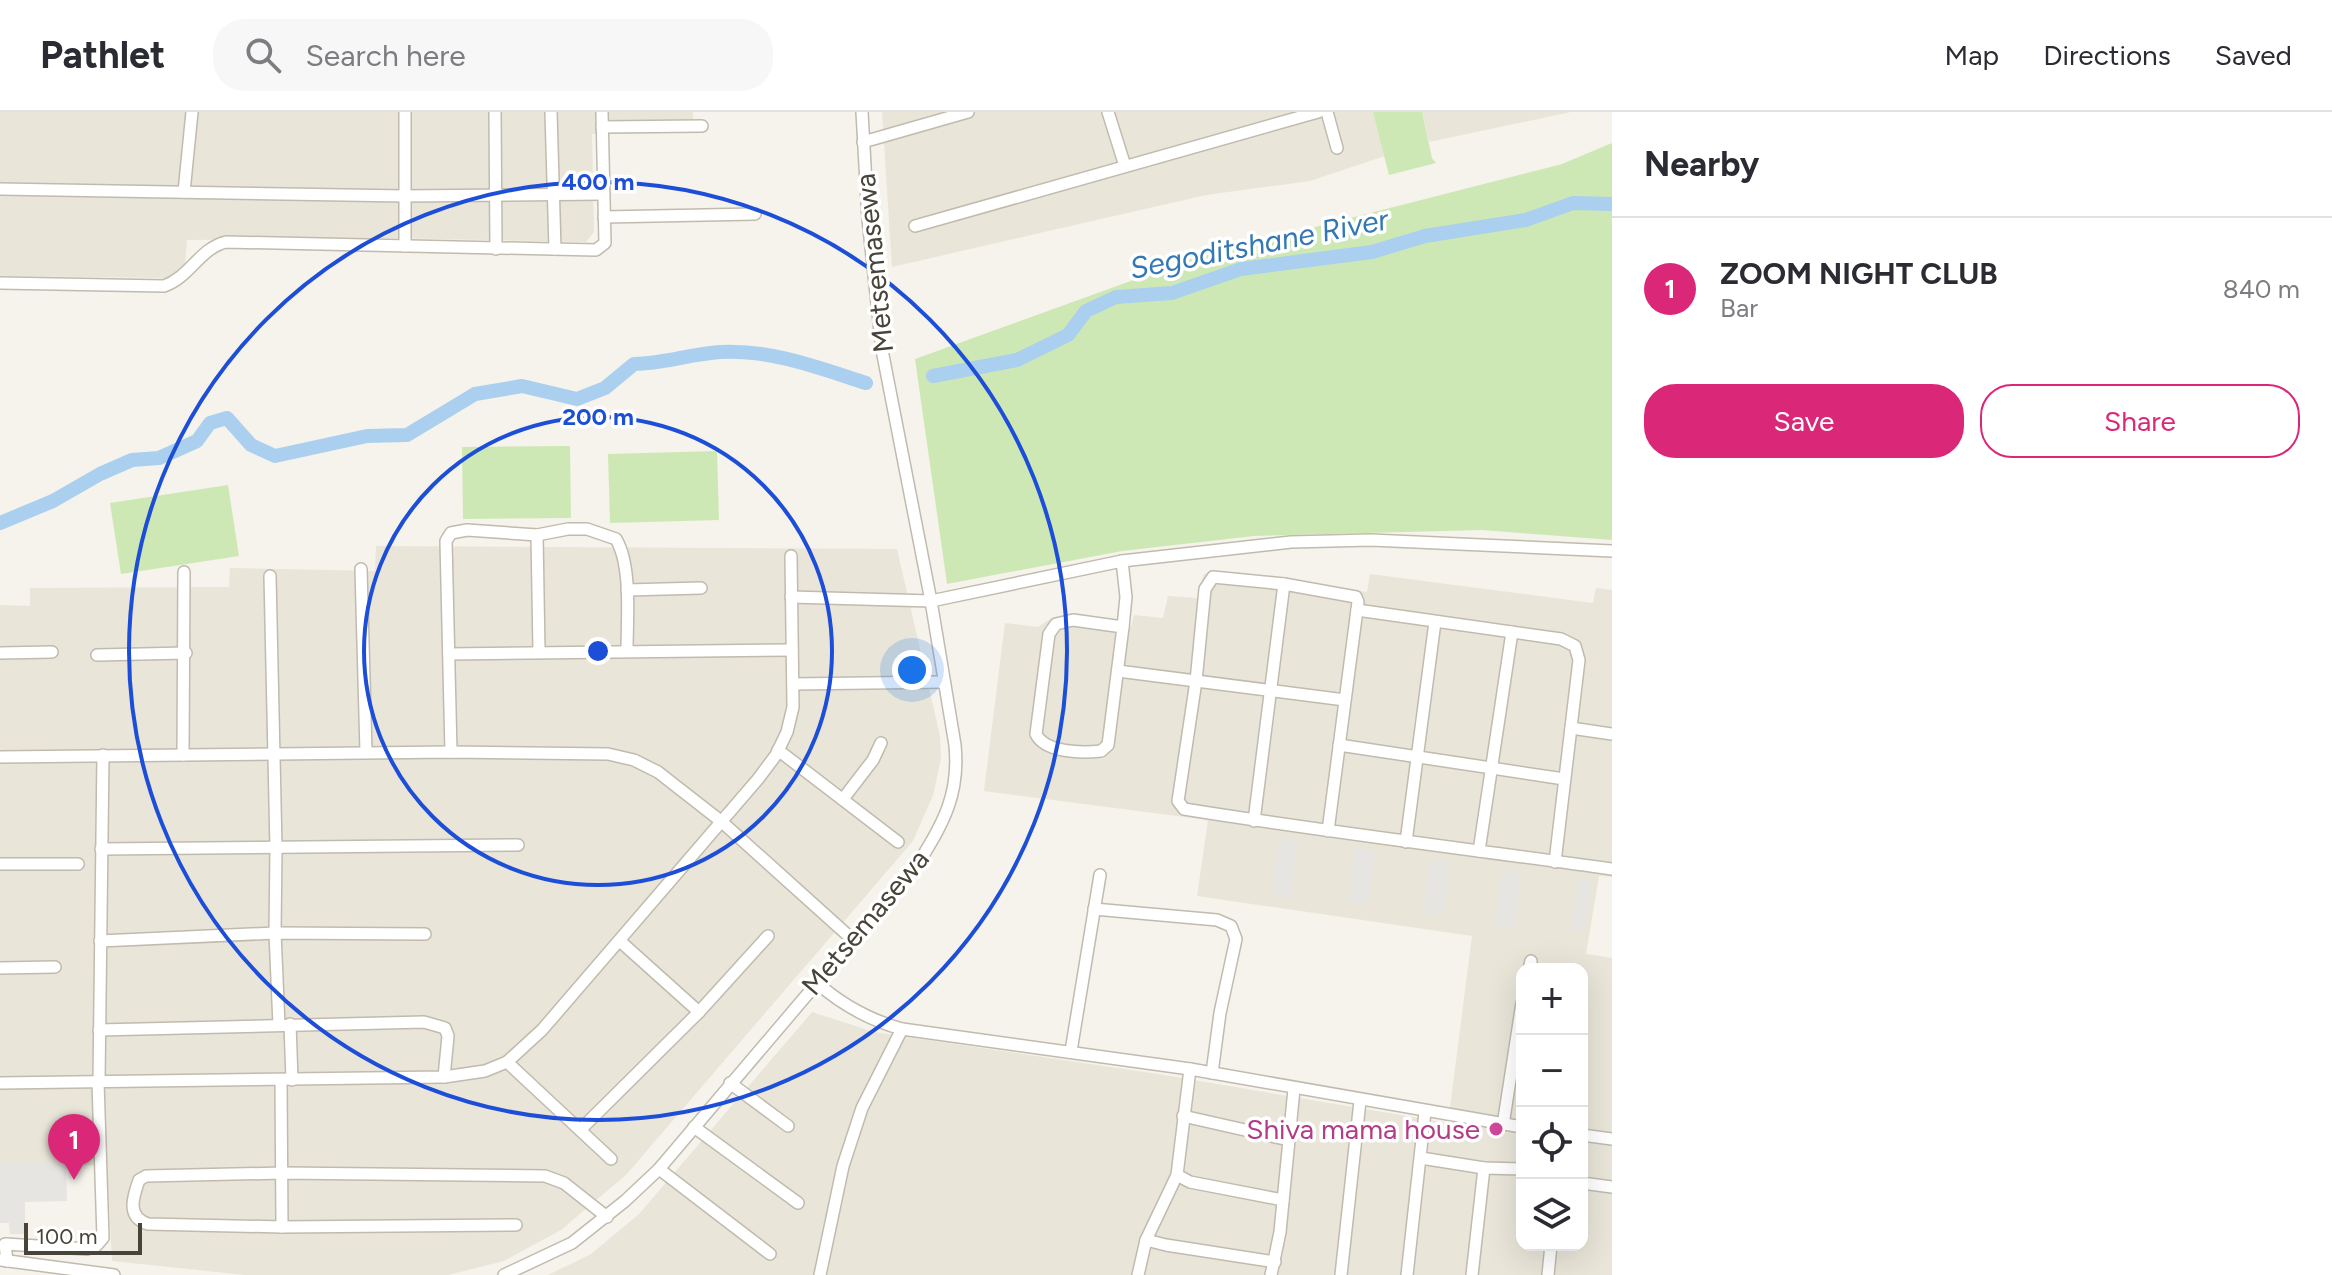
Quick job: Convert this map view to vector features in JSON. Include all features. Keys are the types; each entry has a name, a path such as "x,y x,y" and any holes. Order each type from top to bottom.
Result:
{"street":[{"path":"184,192 192,112"},
{"path":"405,112 405,246"},
{"path":"495,112 496,249"},
{"path":"551,112 555,249"},
{"path":"0,283 164,286 183,277 212,248 226,242 496,249 602,248 605,243 602,112"},
{"name":"Metsemasewa","path":"504,1275 572,1243 607,1217 659,1169 918,864 950,807 957,767 931,601 882,350 873,276 862,112"},
{"path":"863,142 968,112"},
{"path":"1108,112 1125,166"},
{"path":"915,226 1318,112"},
{"path":"1327,112 1337,148"},
{"path":"602,127 702,126"},
{"path":"0,189 405,196 603,194"},
{"path":"604,217 755,214"},
{"path":"451,752 446,549 448,536 457,530 537,535 587,529 616,539 622,549 627,590 627,651"},
{"path":"537,535 539,651"},
{"path":"791,597 931,601 1122,561 1291,542 1371,540 1612,551"},
{"path":"0,1083 444,1077 485,1071 507,1062 542,1030 621,942 758,779 778,750 787,732 793,707 791,556"},
{"path":"1122,561 1126,597 1123,627 1118,671 1108,745 1105,749 1092,752 1041,743 1036,734 1052,627 1061,621 1073,620 1123,627"},
{"path":"361,569 366,752"},
{"path":"183,755 186,653 184,572"},
{"path":"270,576 275,933 285,1024 282,1227"},
{"path":"1328,831 1358,602 1352,595 1284,584 1220,576 1208,581 1178,801 1180,807 1254,821 1555,862 1612,869"},
{"path":"1254,821 1284,584"},
{"path":"627,590 701,588"},
{"path":"1357,610 1561,639 1575,646 1579,660 1555,862"},
{"path":"1406,842 1435,622"},
{"path":"1479,851 1512,632"},
{"path":"449,654 792,650"},
{"path":"0,653 52,652"},
{"path":"97,655 186,653"},
{"path":"1118,671 1345,700"},
{"path":"793,684 944,682"},
{"path":"1571,728 1612,734"},
{"path":"843,799 873,760 881,743"},
{"path":"1339,745 1564,779"},
{"path":"778,750 898,842"},
{"path":"0,757 366,752 608,754 634,760 658,772 722,822 852,939"},
{"path":"103,755 99,1030 103,1238 96,1246 87,1249 5,1244 3,1261 114,1275"},
{"path":"101,849 518,845"},
{"path":"0,864 78,864"},
{"path":"1071,1051 1100,875"},
{"path":"1094,909 1217,920 1231,926 1236,939 1220,1013 1212,1073"},
{"path":"100,941 275,933 425,934"},
{"path":"580,1130 699,1012 768,936"},
{"path":"621,942 699,1012"},
{"path":"0,968 55,967"},
{"path":"816,982 833,997 869,1018 902,1029 1190,1069 1516,1126"},
{"path":"99,1030 424,1022 445,1028 448,1036 444,1077"},
{"path":"820,1275 843,1166 862,1108 902,1029"},
{"path":"1503,1125 1517,1035"},
{"path":"507,1062 611,1159"},
{"path":"1138,1275 1146,1240 1177,1175 1190,1069"},
{"path":"730,1083 788,1126"},
{"path":"1271,1275 1283,1200 1294,1089"},
{"path":"1341,1275 1360,1101"},
{"path":"1407,1275 1425,1112"},
{"path":"1183,1116 1289,1140"},
{"path":"694,1127 798,1203"},
{"path":"1588,1136 1612,1139"},
{"path":"1421,1158 1484,1168 1516,1169"},
{"path":"1472,1275 1484,1168"},
{"path":"659,1169 770,1254"},
{"path":"516,1225 282,1227 148,1224 134,1215 132,1204 139,1180 146,1176 283,1173 545,1176 564,1183 607,1217"},
{"path":"1177,1175 1190,1182 1283,1200"},
{"path":"1588,1184 1612,1187"},
{"path":"1146,1240 1275,1262"},
{"path":"1548,1275 1550,1251"}],"shaded area":[{"path":"0,112 693,112 693,132 592,134 594,232 586,242 392,238 187,240 185,265 168,278 0,276"},
{"path":"882,112 1373,112 1385,156 1310,181 1206,195 892,267"},
{"path":"1422,112 1571,112 1429,142"},
{"path":"376,546 897,549 940,736 941,759 933,795 913,841 626,1175 561,1230 504,1261 448,1275 245,1275 112,1261 107,1165 0,1167 0,605 30,606 30,588 229,587 230,568 375,571"},
{"path":"1216,571 1367,592 1370,574 1593,603 1596,588 1612,590 1612,877 1599,876 1586,954 1612,958 1612,1275 548,1275 591,1254 639,1214 812,1012 874,1032 1158,1074 1448,1123 1472,936 1197,896 1208,820 984,791 1005,623 1038,627 1053,617 1131,626 1134,615 1163,618 1168,596 1197,598 1204,574"},
{"path":"1279,839 1298,841 1291,897 1272,894"},
{"path":"1355,848 1375,850 1368,906 1348,903"},
{"path":"1430,859 1450,861 1443,916 1423,914"},
{"path":"1502,870 1522,873 1515,928 1495,926"},
{"path":"1578,878 1591,880 1584,932 1571,931"},
{"path":"0,1164 66,1164 67,1201 25,1202 25,1234 10,1234 9,1223 0,1223"}],"green space":[{"path":"1373,112 1422,112 1432,158 1436,163 1389,175"},
{"path":"1612,143 1612,540 1482,530 1254,536 1122,551 947,584 915,359 1197,257 1562,164"},
{"path":"570,446 571,518 463,519 462,447"},
{"path":"717,451 719,520 610,523 608,454"},
{"path":"228,485 239,556 121,574 110,503"}],"waterway":[{"name":"Segoditshane River","path":"933,376 1017,360 1068,335 1086,311 1116,297 1172,293 1241,269 1372,252 1425,236 1526,220 1573,203 1612,204"},
{"name":"Segoditshane River","path":"0,523 53,501 132,460 159,458 197,441 210,423 227,418 251,445 275,456 367,436 407,435 475,394 522,386 577,399 605,388 634,364 709,353 757,353 866,383"}],"place":[{"name":"Shiva mama house","path":"1496,1129"},
{"name":"ZOOM NIGHT CLUB","path":"74,1180"}]}
